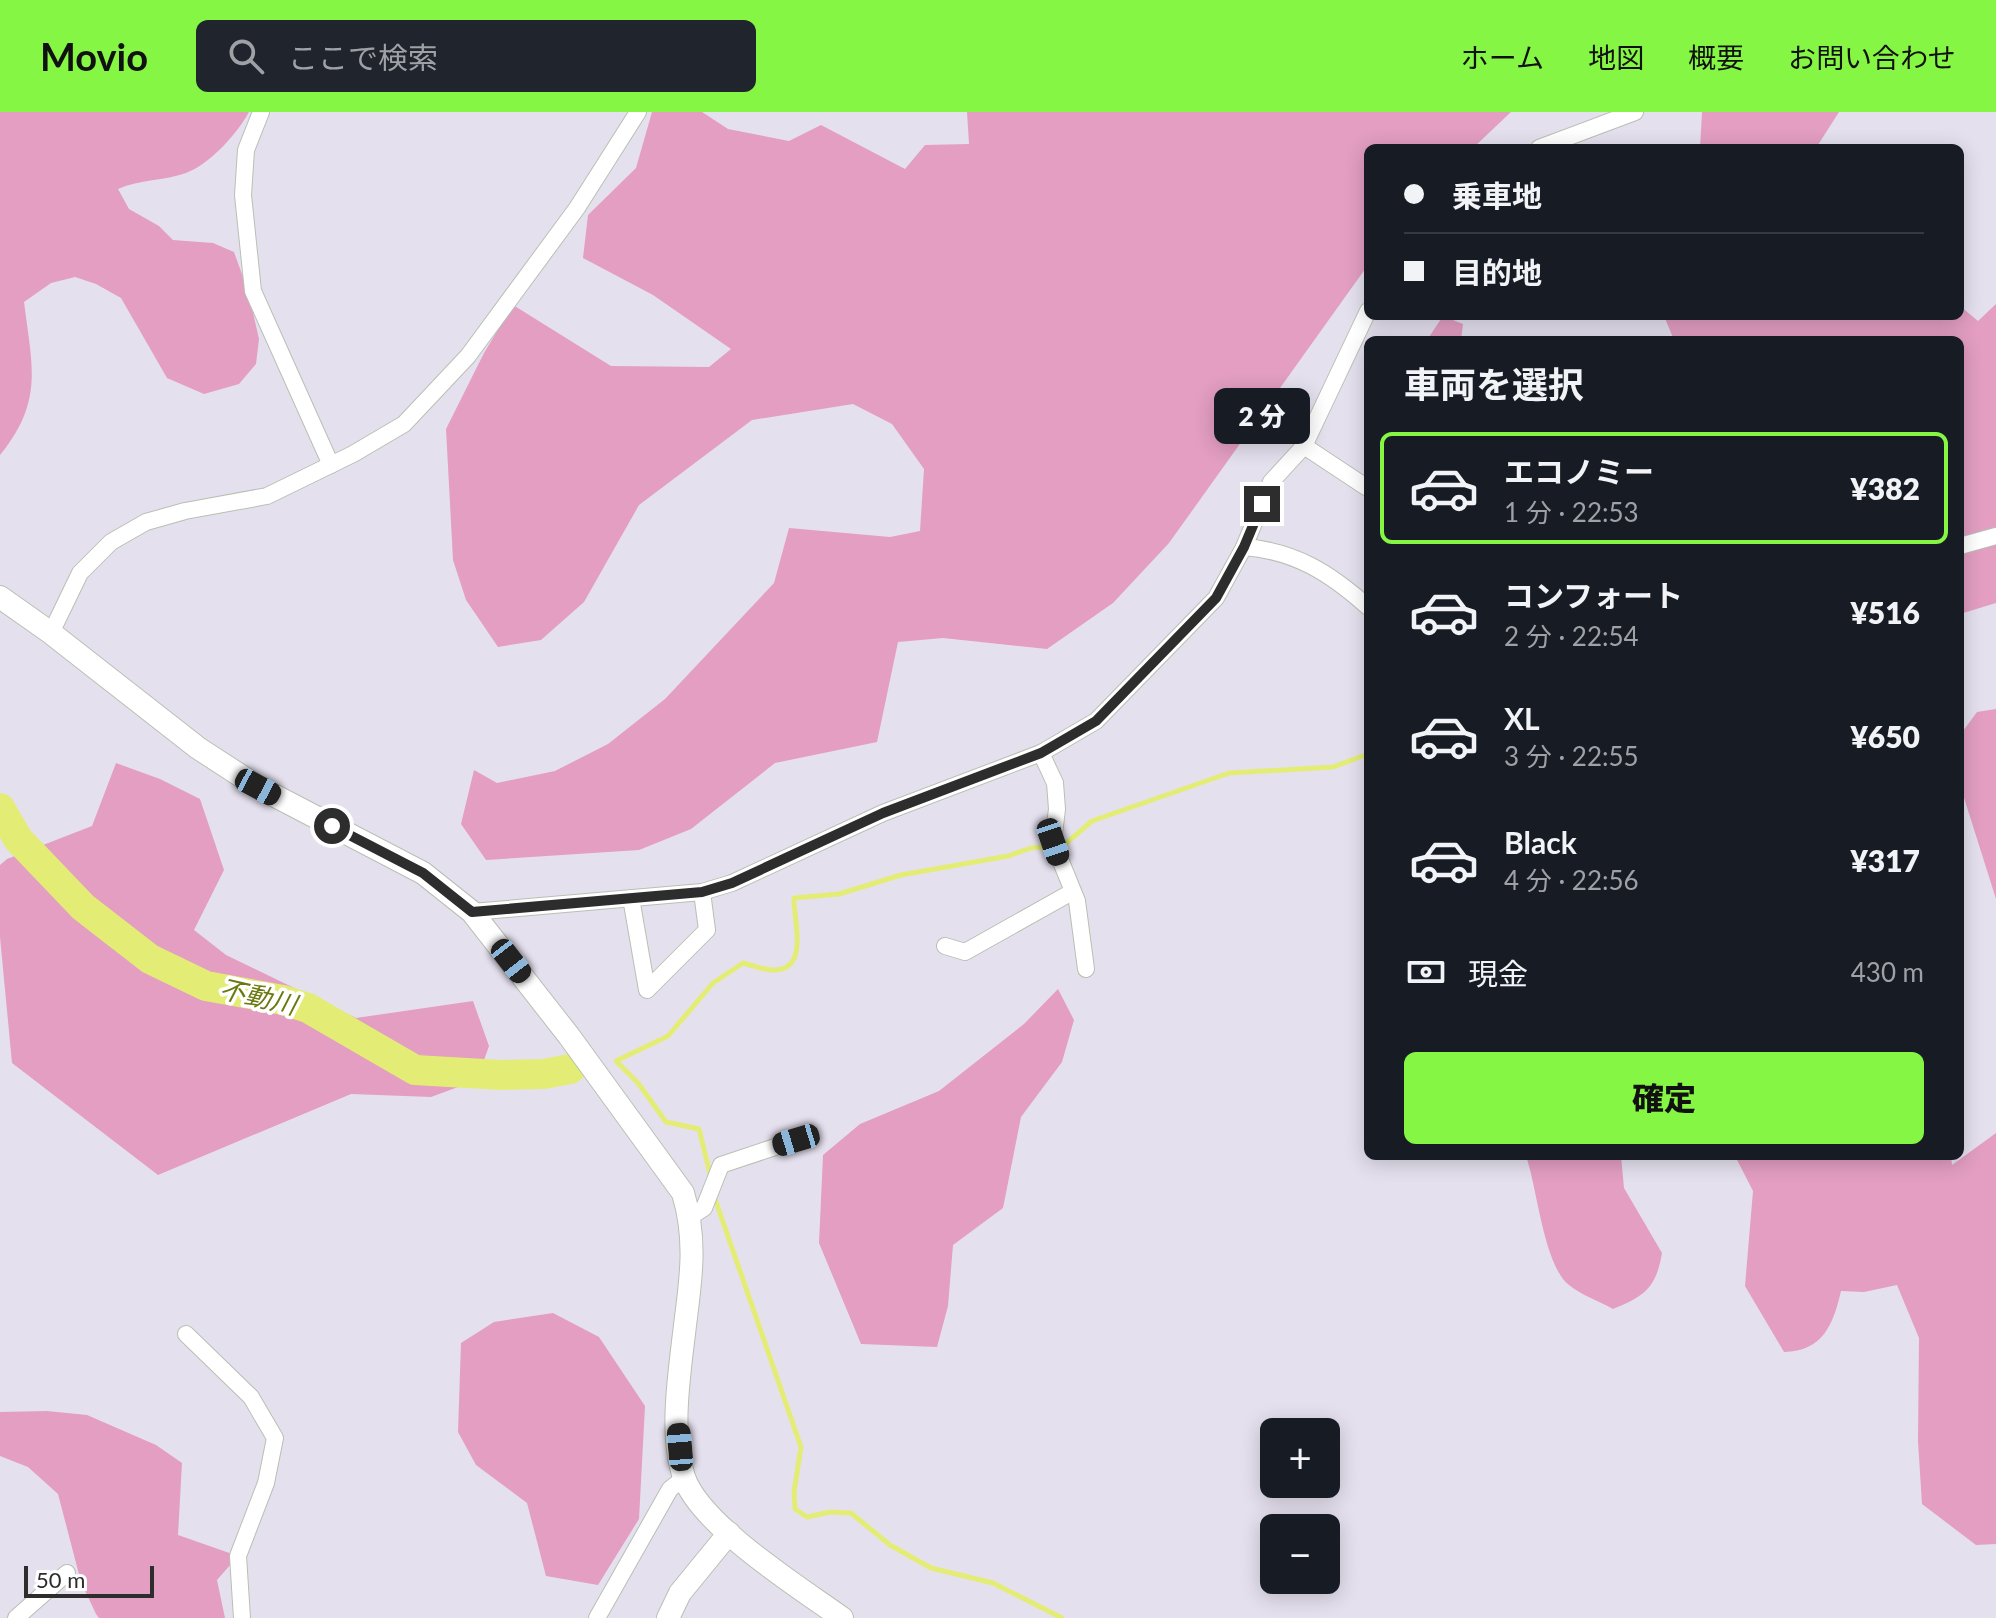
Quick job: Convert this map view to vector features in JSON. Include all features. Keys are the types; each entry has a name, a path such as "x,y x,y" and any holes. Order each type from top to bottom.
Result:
{"street":[{"path":"261,112 246,150 243,195 253,291 331,465"},
{"path":"51,633 80,573 111,542 146,522 185,511 267,496 404,424 468,356 577,208 638,112"},
{"path":"1550,144 1635,112"},
{"path":"472,912 702,892 732,883 883,813 1041,753 1096,721 1216,598 1244,547 1271,482 1304,446 1364,319"},
{"path":"1304,446 1364,486"},
{"path":"1964,545 1996,536"},
{"path":"1244,547 1288,554 1330,574 1364,604"},
{"path":"0,597 198,748 258,787 423,873 472,912 569,1036 683,1193 690,1217 694,1255 677,1415 684,1478 708,1513 729,1533 842,1618"},
{"path":"1041,753 1055,783 1057,796 1053,842 1077,901 1086,969"},
{"path":"631,898 647,990 707,930 702,892"},
{"path":"945,946 965,952 1072,892"},
{"path":"690,1217 704,1208 721,1165 796,1140"},
{"path":"186,1334 251,1397 275,1438 266,1483 238,1556 242,1618"},
{"path":"597,1618 670,1489 684,1478"},
{"path":"668,1618 680,1593 729,1533"},
{"path":"16,1618 67,1573"}],"shaded area":[{"path":"0,112 249,112 222,147 195,169 178,176 118,189 129,209 159,226 173,240 213,243 234,252 248,291 259,339 256,364 239,384 204,394 167,378 121,298 75,277 51,283 24,302 32,382 23,417 0,455"},
{"path":"652,112 702,112 728,129 789,141 821,125 905,169 925,145 969,144 967,112 1511,112 1477,144 1364,144 1364,271 1169,543 1113,603 1047,649 943,638 898,642 877,742 775,763 691,829 639,850 486,860 461,824 474,770 497,783 555,771 608,744 665,699 774,583 789,528 890,537 920,531 924,469 892,424 853,404 752,420 639,505 584,602 541,640 498,647 466,600 453,560 446,429 484,353 513,305 611,366 709,367 731,349 653,295 583,258 588,215 636,168"},
{"path":"1702,112 1839,112 1819,144 1700,144"},
{"path":"1996,304 1996,603 1964,613 1964,336 1672,336 1666,320 1964,320 1964,309 1978,321"},
{"path":"1440,320 1463,324 1462,336 1430,336"},
{"path":"1996,709 1996,899 1964,798 1964,730 1977,712"},
{"path":"116,763 160,779 200,799 224,870 194,930 226,955 356,1018 473,1001 489,1046 477,1080 431,1097 351,1094 158,1175 12,1063 0,937 0,865 7,859 92,826"},
{"path":"1058,989 1074,1020 1062,1062 1021,1117 1003,1208 953,1245 948,1306 937,1347 861,1344 819,1243 823,1155 860,1124 939,1091 1024,1024"},
{"path":"1996,1133 1996,1544 1976,1545 1922,1504 1918,1441 1919,1338 1897,1285 1864,1292 1841,1291 1824,1334 1808,1347 1784,1352 1745,1286 1753,1191 1737,1160 1951,1160 1952,1165 1964,1160 1964,1156"},
{"path":"1527,1160 1621,1160 1624,1188 1662,1253 1652,1283 1641,1295 1613,1309 1574,1289 1560,1275 1547,1244"},
{"path":"553,1313 599,1337 645,1406 639,1519 598,1585 546,1576 527,1503 476,1465 458,1432 461,1343 494,1322"},
{"path":"47,1411 87,1415 156,1445 182,1463 178,1535 238,1556 217,1580 225,1618 99,1618 81,1582 58,1494 28,1467 0,1456 0,1412"}],"waterway":[{"path":"711,1178 699,1129 666,1122 638,1083 616,1061 668,1036 713,983 743,963 775,970 793,961 797,941 794,898 839,894 901,875 1008,856 1031,848 1064,845 1092,821 1229,773 1333,767 1364,755"},
{"name":"不動川","path":"0,808 18,839 83,907 150,959 206,986 283,1000 308,1008 415,1070 501,1075 544,1074 570,1069"},
{"path":"714,1196 801,1447 794,1492 795,1509 807,1517 830,1512 851,1513 890,1545 931,1568 993,1583 1062,1618"}],"route":[{"path":"332,826 423,873 472,912 702,892 732,883 883,813 1041,753 1096,721 1216,598 1244,547 1262,504"}]}
